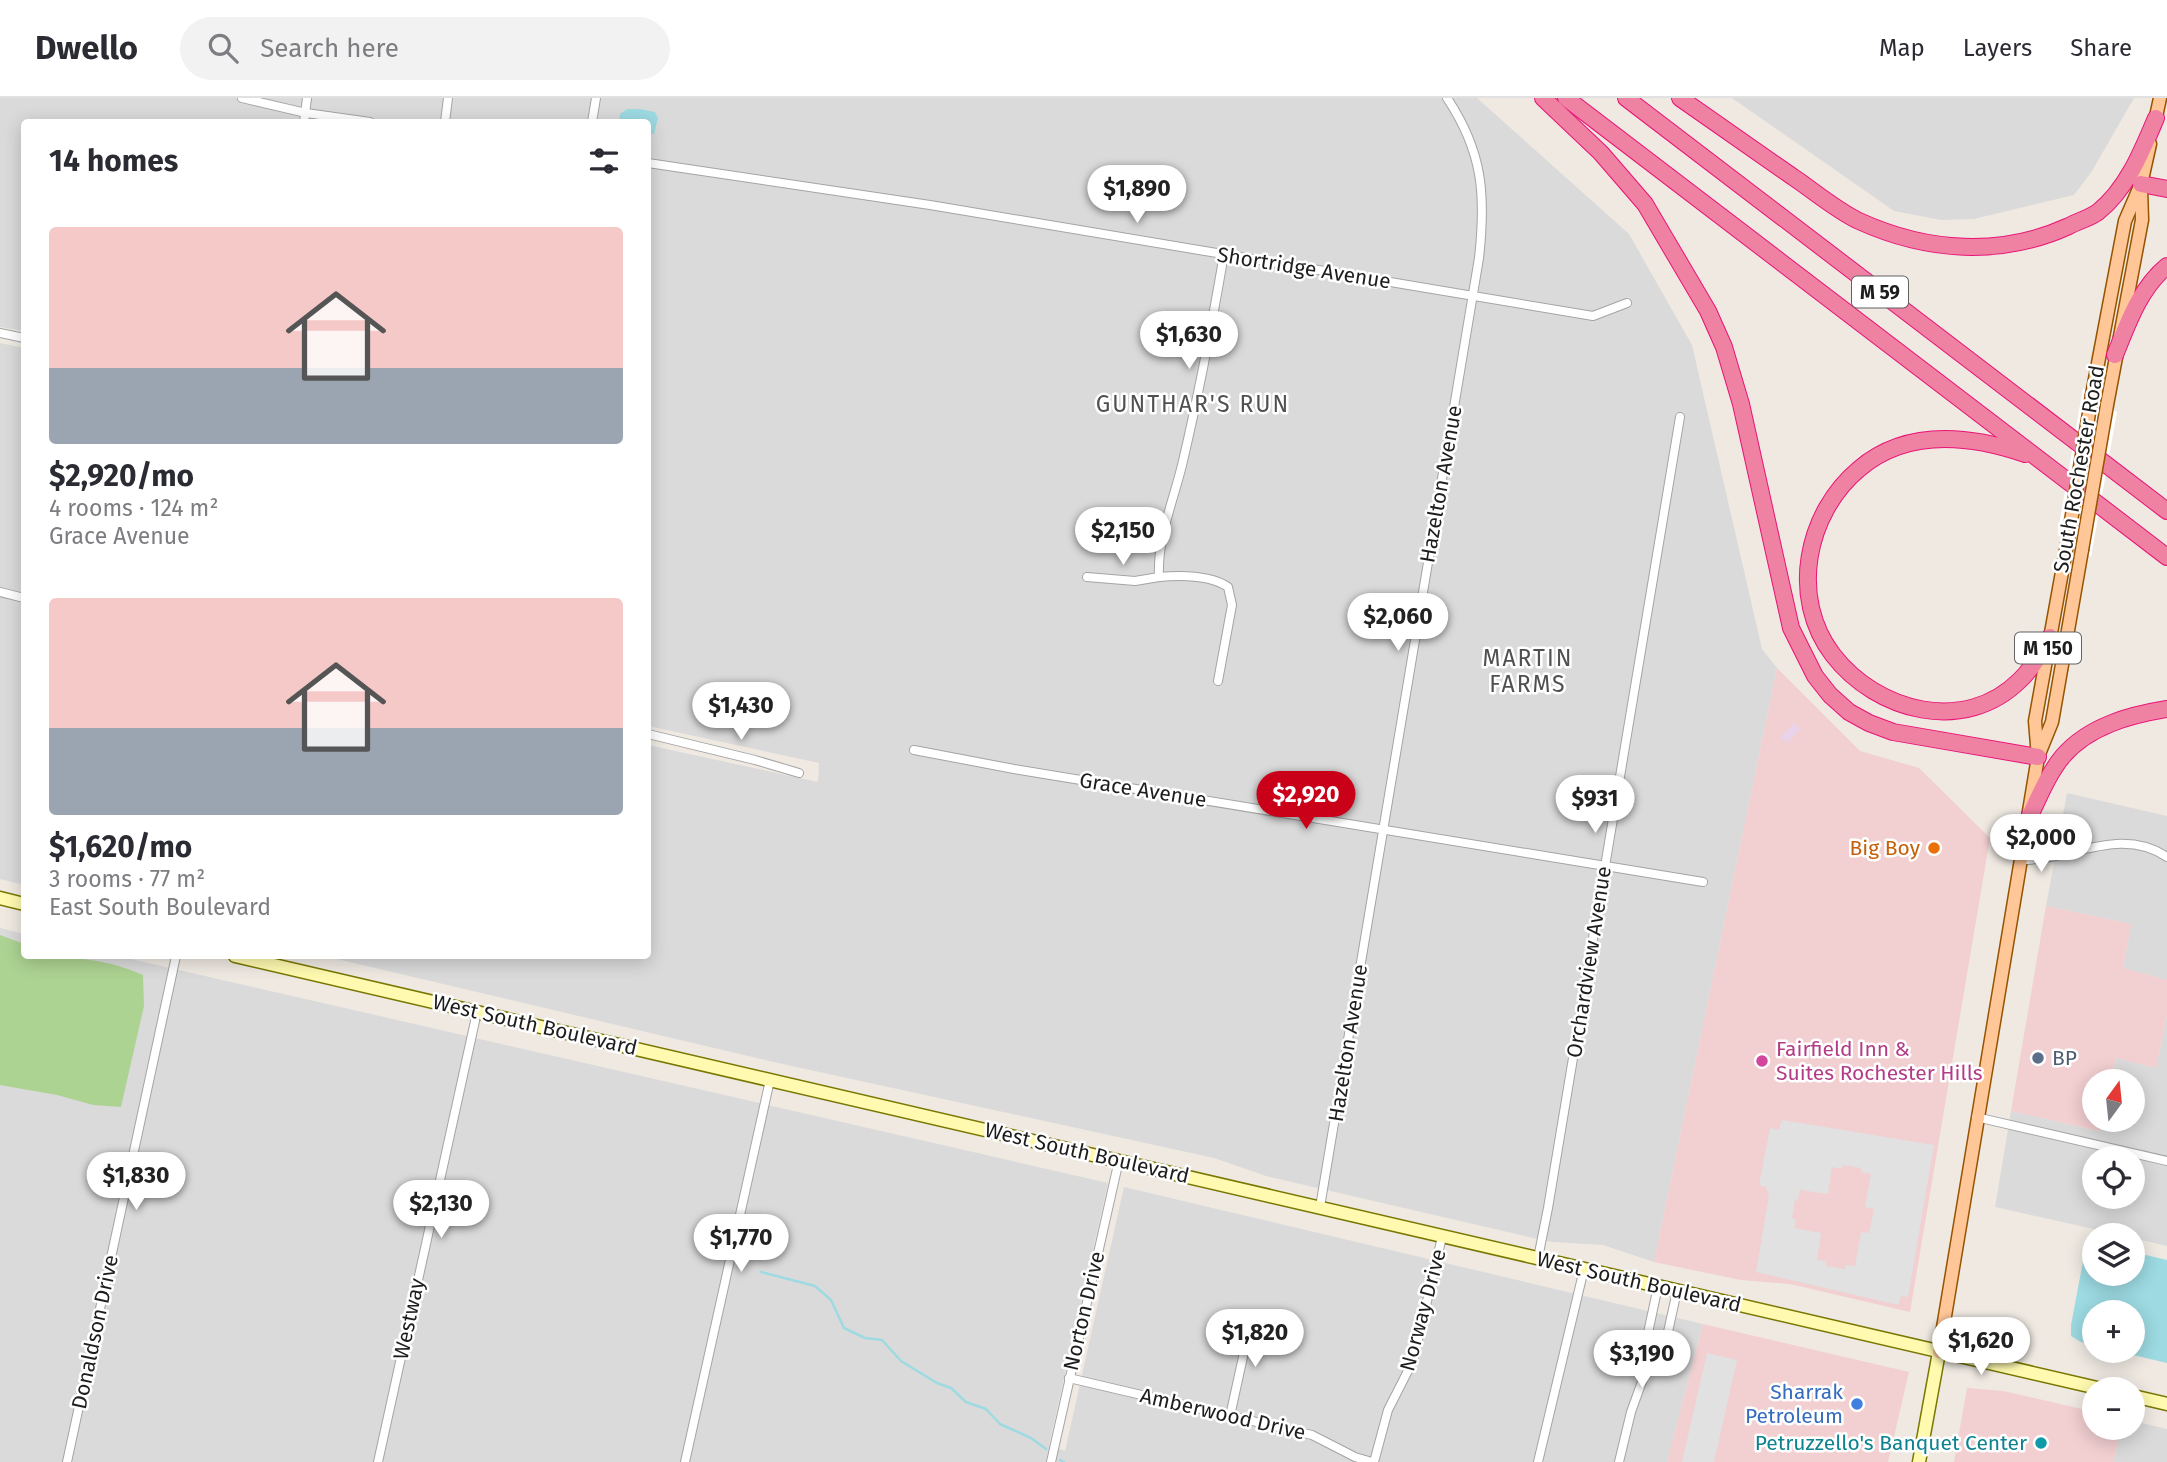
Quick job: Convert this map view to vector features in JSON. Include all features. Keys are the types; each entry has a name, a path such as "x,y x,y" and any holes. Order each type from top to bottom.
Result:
{"highway":[{"path":"1543,98 1601,153 1645,204 1708,311 1724,347 1741,404 1785,607 1804,657 1815,676 1830,695 1849,712 1869,723 1912,736 2038,757"},
{"name":"M 59","path":"1566,98 2167,557"},
{"name":"M 59","path":"1626,98 2167,511"},
{"path":"1680,98 1856,219 1917,242 1964,248 2032,239 2097,213 2116,194 2132,170 2156,118"},
{"path":"2141,184 2167,189"},
{"path":"2115,355 2140,300 2167,266"},
{"path":"2038,458 1986,442 1952,438 1904,444 1867,462 1847,479 1831,498 1818,524 1808,568 1808,590 1822,636 1841,663 1868,688 1896,704 1923,710 1947,712 1973,708 1996,698 2018,682 2035,663 2050,637"},
{"path":"2133,485 2167,498"},
{"path":"2026,824 2063,757 2080,741 2125,718 2167,709"}],"main road":[{"name":"South Rochester Road","path":"2038,757 2035,721 2092,395 2125,221 2141,184 2160,98"},
{"name":"South Rochester Road","path":"1938,1352 2038,757 2052,722 2115,355 2142,220 2141,184"}],"street":[{"path":"242,98 306,113 349,119"},
{"path":"305,119 307,98"},
{"path":"445,119 448,98"},
{"path":"592,119 596,98"},
{"name":"Hazelton Avenue","path":"1320,1207 1473,296 1483,222 1481,176 1472,144 1447,98"},
{"name":"Shortridge Avenue","path":"651,163 930,205 1593,316 1627,303"},
{"path":"1159,577 1160,541 1176,491 1203,374 1224,254"},
{"path":"0,333 21,337"},
{"name":"Orchardview Avenue","path":"1538,1258 1680,417"},
{"path":"1087,577 1123,581 1170,576 1213,580 1228,587 1232,604 1217,681"},
{"path":"0,592 21,597"},
{"path":"651,735 799,773"},
{"name":"Grace Avenue","path":"915,750 991,765 1703,882"},
{"path":"2020,860 2048,859 2124,842 2157,850 2167,857"},
{"path":"0,898 21,903"},
{"name":"Donaldson Drive","path":"67,1462 176,959"},
{"name":"West South Boulevard","path":"248,959 2082,1385"},
{"name":"Westway","path":"378,1462 477,1012"},
{"path":"685,1462 769,1080"},
{"path":"1976,1117 2167,1161"},
{"name":"Norton Drive","path":"1051,1462 1119,1160"},
{"name":"Norway Drive","path":"1373,1462 1388,1410 1413,1361 1443,1237"},
{"path":"1538,1462 1584,1269"},
{"path":"1644,1376 1644,1347 1658,1286"},
{"path":"1619,1462 1631,1412 1644,1376 1664,1350 1677,1291"},
{"path":"1230,1416 1252,1316"},
{"path":"1919,1462 1938,1352"},
{"name":"Amberwood Drive","path":"1069,1378 1317,1437 1373,1462"},
{"path":"2145,1399 2167,1404"}],"shaded area":[{"path":"0,98 1477,98 1629,234 1692,345 1762,649 1777,668 1654,1262 1603,1245 1533,1238 1266,1176 1214,1158 778,1063 337,959 651,959 651,746 818,782 819,763 651,727 651,119 21,119 21,330 0,327"},
{"path":"1732,98 2134,98 2092,171 2074,195 1974,219 1941,220 1894,211"},
{"path":"0,343 21,347 21,884 0,879"},
{"path":"1777,668 1860,751 1919,768 1990,838 1910,1312 1790,1284 1741,1280 1654,1262"},
{"path":"1794,723 1801,729 1787,743 1780,737"},
{"path":"2067,793 2167,816 2167,980 2123,968 2131,924 2046,906"},
{"path":"2046,906 2131,924 2123,968 2167,980 2167,1015 2156,1068 2116,1058 2113,1069 2082,1069 2082,1127 2011,1111"},
{"path":"0,928 21,933 21,959 131,959 1108,1183 1049,1445 1065,1451 1124,1187 1703,1324 1667,1462 0,1462"},
{"path":"2167,1015 2167,1246 2145,1241 2145,1223 2082,1223 2082,1226 1995,1207 2011,1111 2082,1127 2082,1132 2146,1132 2146,1069 2113,1069 2116,1058 2156,1068"},
{"path":"1782,1120 1934,1145 1908,1297 1901,1296 1898,1305 1756,1272 1769,1195 1766,1187 1759,1185 1770,1128 1779,1130","holes":["1843,1165 1861,1168 1861,1172 1871,1174 1865,1207 1874,1209 1869,1233 1861,1232 1855,1266 1846,1265 1845,1269 1826,1266 1826,1261 1817,1260 1821,1233 1794,1228 1796,1219 1792,1218 1795,1199 1798,1200 1800,1190 1828,1194 1832,1167 1841,1169"]},
{"path":"1703,1324 1909,1372 1888,1462 1667,1462"},
{"path":"1707,1353 1737,1360 1714,1462 1682,1462"},
{"path":"1967,1388 2003,1391 2082,1409 2082,1440 2119,1440 2113,1462 1954,1462"},
{"path":"2145,1424 2167,1429 2167,1462 2113,1462 2119,1440 2145,1440"}],"green space":[{"path":"0,935 21,943 21,959 85,959 143,975 144,1006 121,1107 93,1105 57,1095 0,1085"}],"water":[{"path":"627,109 655,112 658,118 654,134 651,134 651,119 619,119 620,114"},
{"path":"2145,1255 2167,1260 2167,1363 2145,1358 2145,1300 2082,1300 2082,1342 2071,1336 2082,1267 2082,1286 2145,1286"}],"pier":[{"path":"2083,388 2117,412 2091,557 2058,531"}],"waterway":[{"path":"761,1272 815,1286 831,1300 844,1328 865,1338 882,1340 901,1361 937,1383 951,1388 966,1402 986,1409 1000,1424 1031,1438 1046,1449"},
{"path":"1060,1460 1064,1462"}],"place":[{"name":"Big Boy","path":"1934,848"},
{"name":"BP","path":"2038,1058"},
{"name":"Fairfield Inn & Suites Rochester Hills","path":"1762,1061"},
{"name":"Sharrak Petroleum","path":"1857,1404"},
{"name":"Petruzzello's Banquet Center","path":"2041,1443"}],"district":[{"name":"GUNTHAR'S RUN","path":"1193,404"},
{"name":"MARTIN FARMS","path":"1528,671"}]}
